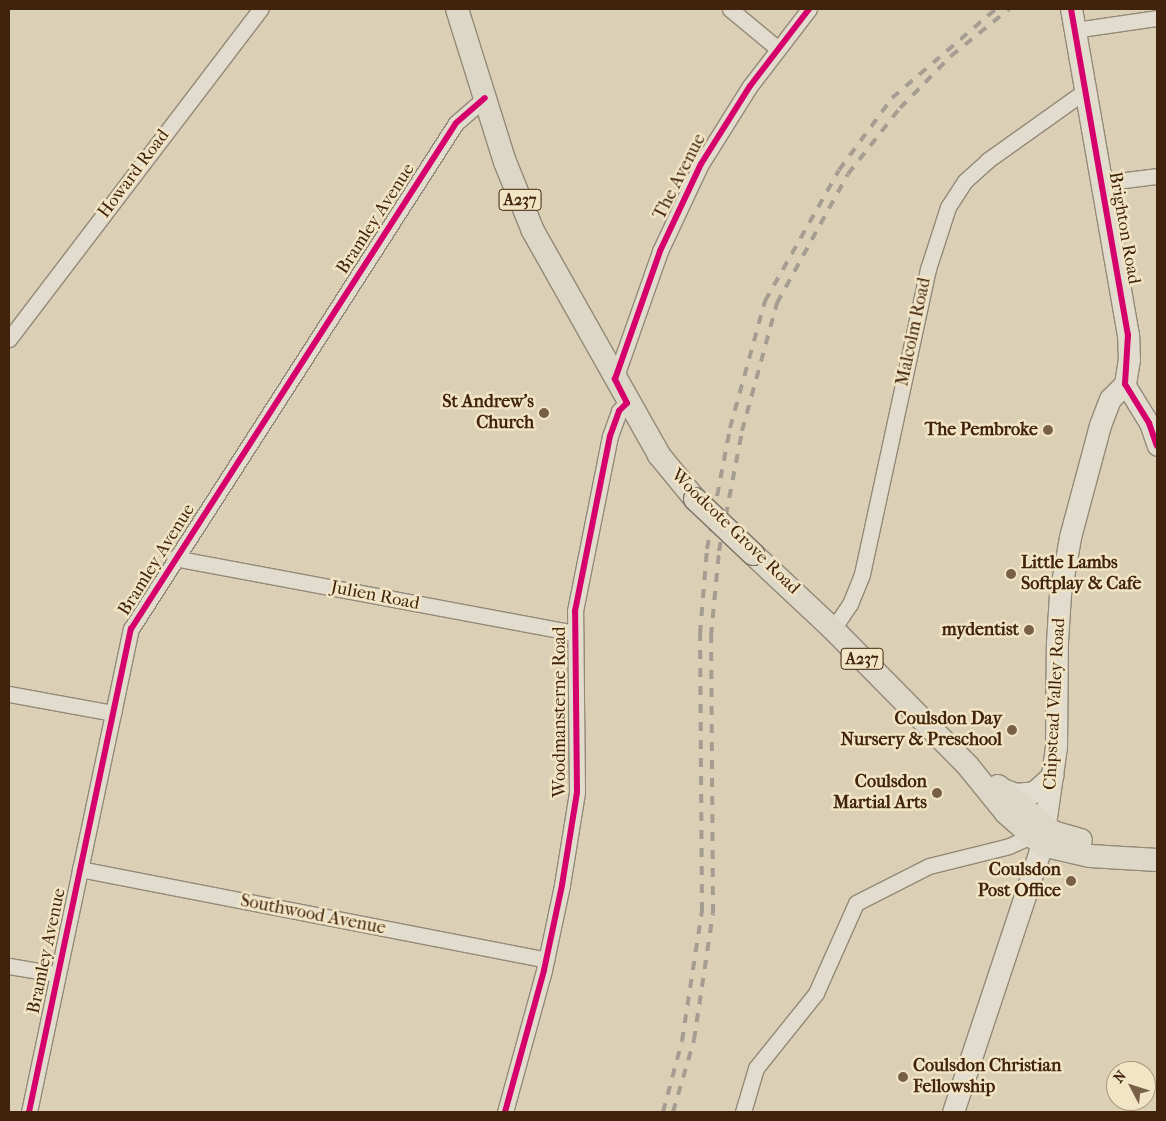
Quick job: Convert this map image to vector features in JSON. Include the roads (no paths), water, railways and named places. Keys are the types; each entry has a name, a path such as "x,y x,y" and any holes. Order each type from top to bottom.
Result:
{"main road":[{"name":"Woodcote Grove Road","path":"457,9 505,162 533,231 628,403 659,455 695,498 833,629 968,766 1006,813 1040,836"},
{"name":"Brighton Road","path":"1073,15 1084,91 1128,335 1125,384"},
{"name":"Chipstead Valley Road","path":"953,1112 1034,870 1053,775 1060,594 1070,537 1077,504 1110,399 1125,384"},
{"name":"Woodcote Grove Road","path":"968,766 1000,788 1040,836"},
{"path":"1000,788 1016,794 1034,792 1053,775"},
{"name":"A237","path":"1040,836 1061,836 1091,843 1113,855 1157,860"}],"street":[{"name":"Howard Road","path":"9,339 260,9"},
{"path":"730,9 777,48"},
{"name":"The Avenue","path":"615,378 660,251 687,195 724,125 777,48 809,9"},
{"path":"1073,15 1157,18"},
{"name":"Malcolm Road","path":"833,629 850,604 862,574 928,269 948,208 965,181 988,160 1084,91"},
{"name":"Bramley Avenue","path":"29,1112 131,629 174,558 456,123 484,98"},
{"path":"1101,184 1157,176"},
{"path":"1125,384 1149,423 1157,446"},
{"name":"Woodmansterne Road","path":"505,1112 546,960 577,792 575,633 580,577 610,436 619,411 628,403"},
{"name":"Julien Road","path":"174,558 575,633"},
{"path":"9,694 113,713"},
{"path":"743,1112 756,1068 805,1011 816,993 856,903 929,866 1010,846 1040,836"},
{"path":"1010,846 1028,852 1034,870"},
{"name":"Southwood Avenue","path":"80,870 546,960"},
{"path":"9,966 57,974"}],"railway":[{"path":"663,1112 682,1041 702,911 700,634 707,549 730,428 765,301 839,170 892,98 996,9"},
{"path":"673,1112 694,1040 713,913 711,636 719,551 742,431 777,303 848,174 900,108 951,56 1009,9"}],"place":[{"name":"St Andrew's Church","path":"544,413"},
{"name":"The Pembroke","path":"1048,430"},
{"name":"Little Lambs Softplay & Cafe","path":"1011,574"},
{"name":"mydentist","path":"1029,630"},
{"name":"Coulsdon Day Nursery & Preschool","path":"1012,730"},
{"name":"Coulsdon Martial Arts","path":"937,793"},
{"name":"Coulsdon Post Office","path":"1071,881"},
{"name":"Coulsdon Christian Fellowship","path":"903,1077"}]}
